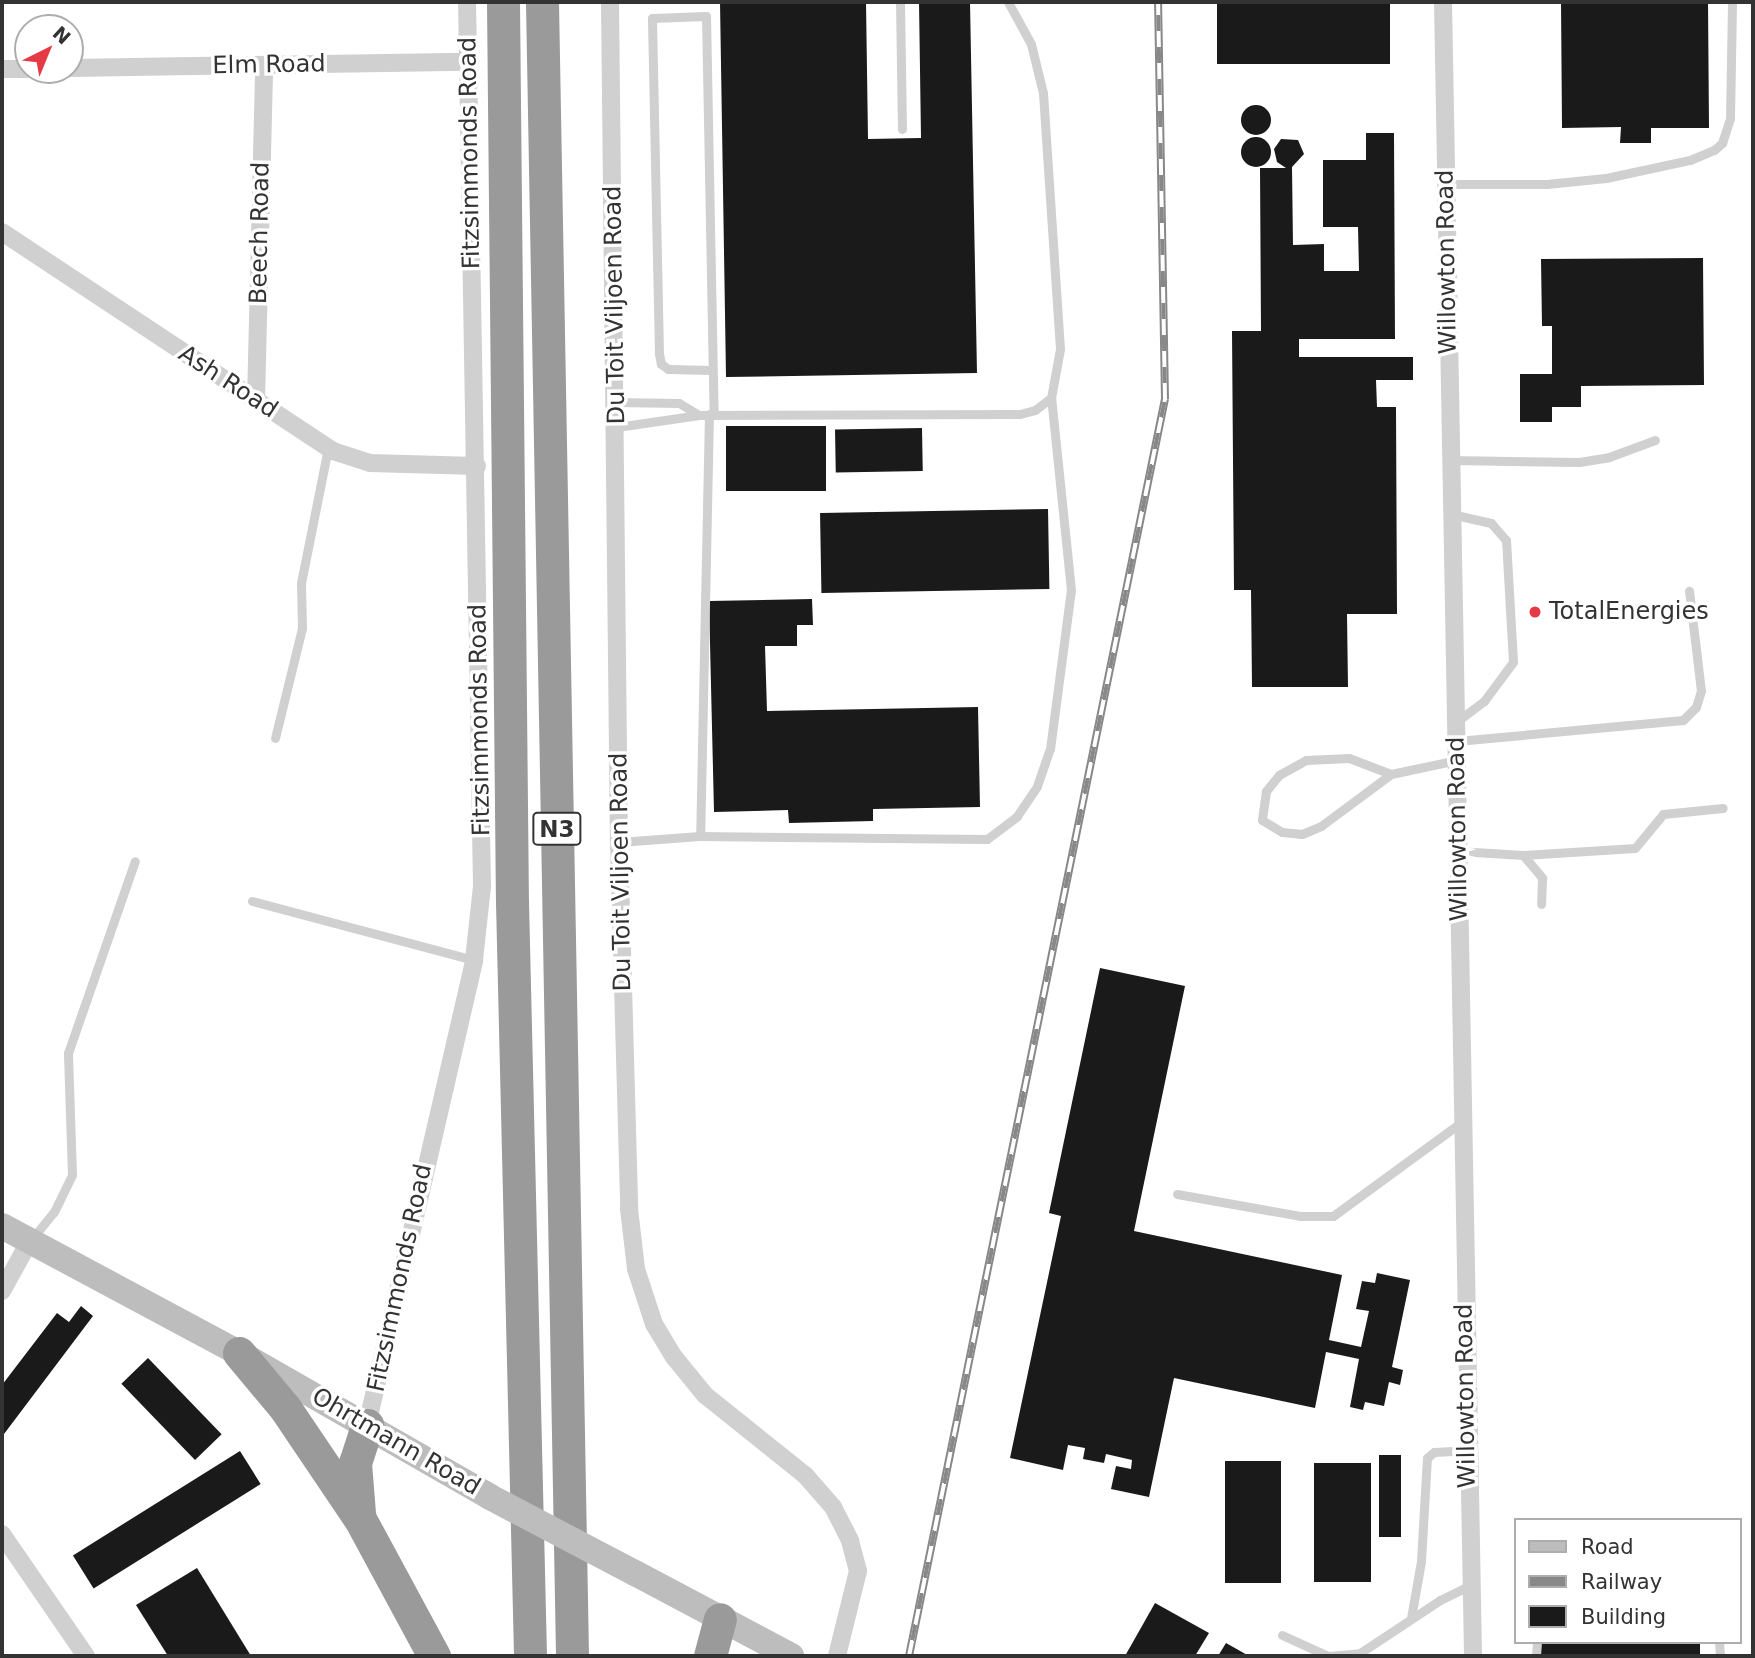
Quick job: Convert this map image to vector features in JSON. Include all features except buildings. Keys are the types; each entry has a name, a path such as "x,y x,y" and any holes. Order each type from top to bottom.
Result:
{"highway":[{"name":"N3","path":"503,2 512,916 530,1656"},
{"name":"N3","path":"542,2 572,1656"},
{"path":"239,1353 285,1408 360,1519 435,1656"},
{"path":"360,1519 355,1464 368,1425"},
{"path":"710,1656 720,1619"}],"main road":[{"name":"Ohrtmann Road","path":"2,1226 239,1353 491,1497 791,1656"}],"street":[{"name":"Fitzsimmonds Road","path":"368,1425 474,960 482,874 467,2"},
{"name":"Du Toit Viljoen Road","path":"610,2 617,427 619,842 629,1209 636,1269 654,1324 674,1357 705,1395 805,1475 833,1507 850,1541 858,1572 837,1656"},
{"name":"Willowton Road","path":"1443,2 1457,741 1460,1124 1473,1656"},
{"name":"Elm Road","path":"84,68 468,62"},
{"name":"Beech Road","path":"256,401 264,65"},
{"name":"Ash Road","path":"2,232 328,447 370,463 477,466"},
{"path":"2,1291 29,1242"},
{"path":"2,1534 86,1656"}],"lane":[{"path":"900,2 902,129"},
{"path":"619,842 700,836 987,839 1017,816 1037,786 1050,749 1071,590 1051,398 1060,349 1043,93 1031,44 1008,2"},
{"path":"1446,184 1547,184 1606,178 1690,160 1714,150 1722,143 1730,118 1731,2"},
{"path":"700,836 707,415 712,370 706,16 652,18 659,354 661,364 668,369 712,370"},
{"path":"617,427 707,415 1020,414 1035,410 1051,398"},
{"path":"616,402 679,403 707,415"},
{"path":"1450,460 1579,462 1609,457 1655,440"},
{"path":"275,738 302,628 301,583 328,447"},
{"path":"1451,514 1491,523 1506,540 1513,662 1484,701 1456,722"},
{"path":"1457,741 1683,720 1696,707 1701,691 1689,592"},
{"path":"1391,774 1349,758 1306,760 1279,775 1266,791 1262,820 1282,832 1302,834 1321,826 1391,774 1457,760"},
{"path":"1458,851 1523,855 1635,848 1663,814 1723,808"},
{"path":"1523,855 1542,878 1541,904"},
{"path":"29,1242 54,1212 72,1175 68,1053 135,861"},
{"path":"252,901 474,960"},
{"path":"1177,1194 1300,1216 1333,1216 1460,1124"},
{"path":"1411,1618 1423,1537 1427,1458 1434,1452 1467,1450"},
{"path":"1282,1635 1328,1656 1345,1655 1377,1643 1411,1618 1471,1586"}],"railway":[{"path":"909,1656 1165,399 1158,2"}],"place":[{"name":"TotalEnergies","path":"1535,612"}]}
